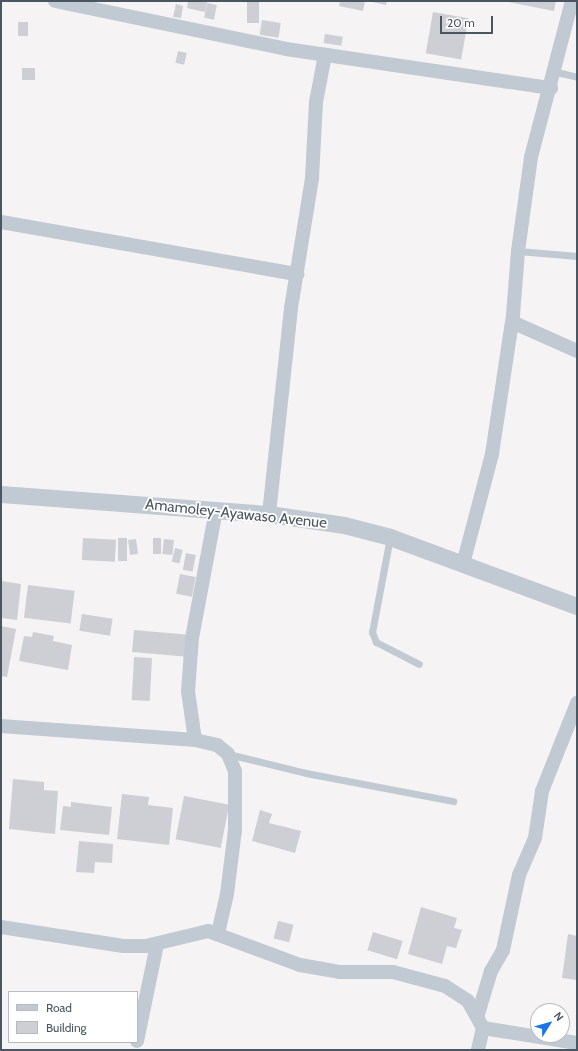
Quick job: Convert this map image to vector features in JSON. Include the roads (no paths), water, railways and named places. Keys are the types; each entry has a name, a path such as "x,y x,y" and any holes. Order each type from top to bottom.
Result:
{"street":[{"path":"55,1 176,28 325,55 551,88"},
{"path":"463,564 492,454 512,322 518,251 531,157 556,72 572,1"},
{"path":"269,514 297,274 312,178 316,102 325,55"},
{"path":"1,222 297,274"},
{"path":"512,322 577,351"},
{"name":"Amamoley-Ayawaso Avenue","path":"1,494 269,514 344,525 390,537 577,606"},
{"path":"195,740 188,691 192,638 216,510"},
{"path":"478,1014 491,972 503,950 519,875 535,838 542,791 577,703"},
{"path":"1,726 195,740 217,745 228,754 235,771 235,824 227,894 218,933"},
{"path":"1,927 124,946 157,944 196,932 218,933 300,966 339,972 393,972 445,986 468,1001 478,1014 483,1028 478,1050"},
{"path":"138,1037 157,944"},
{"path":"483,1028 577,1042"}],"lane":[{"path":"556,72 577,77"},
{"path":"518,251 577,256"},
{"path":"390,537 372,632 376,642 419,664"},
{"path":"228,754 306,773 453,801"}]}
